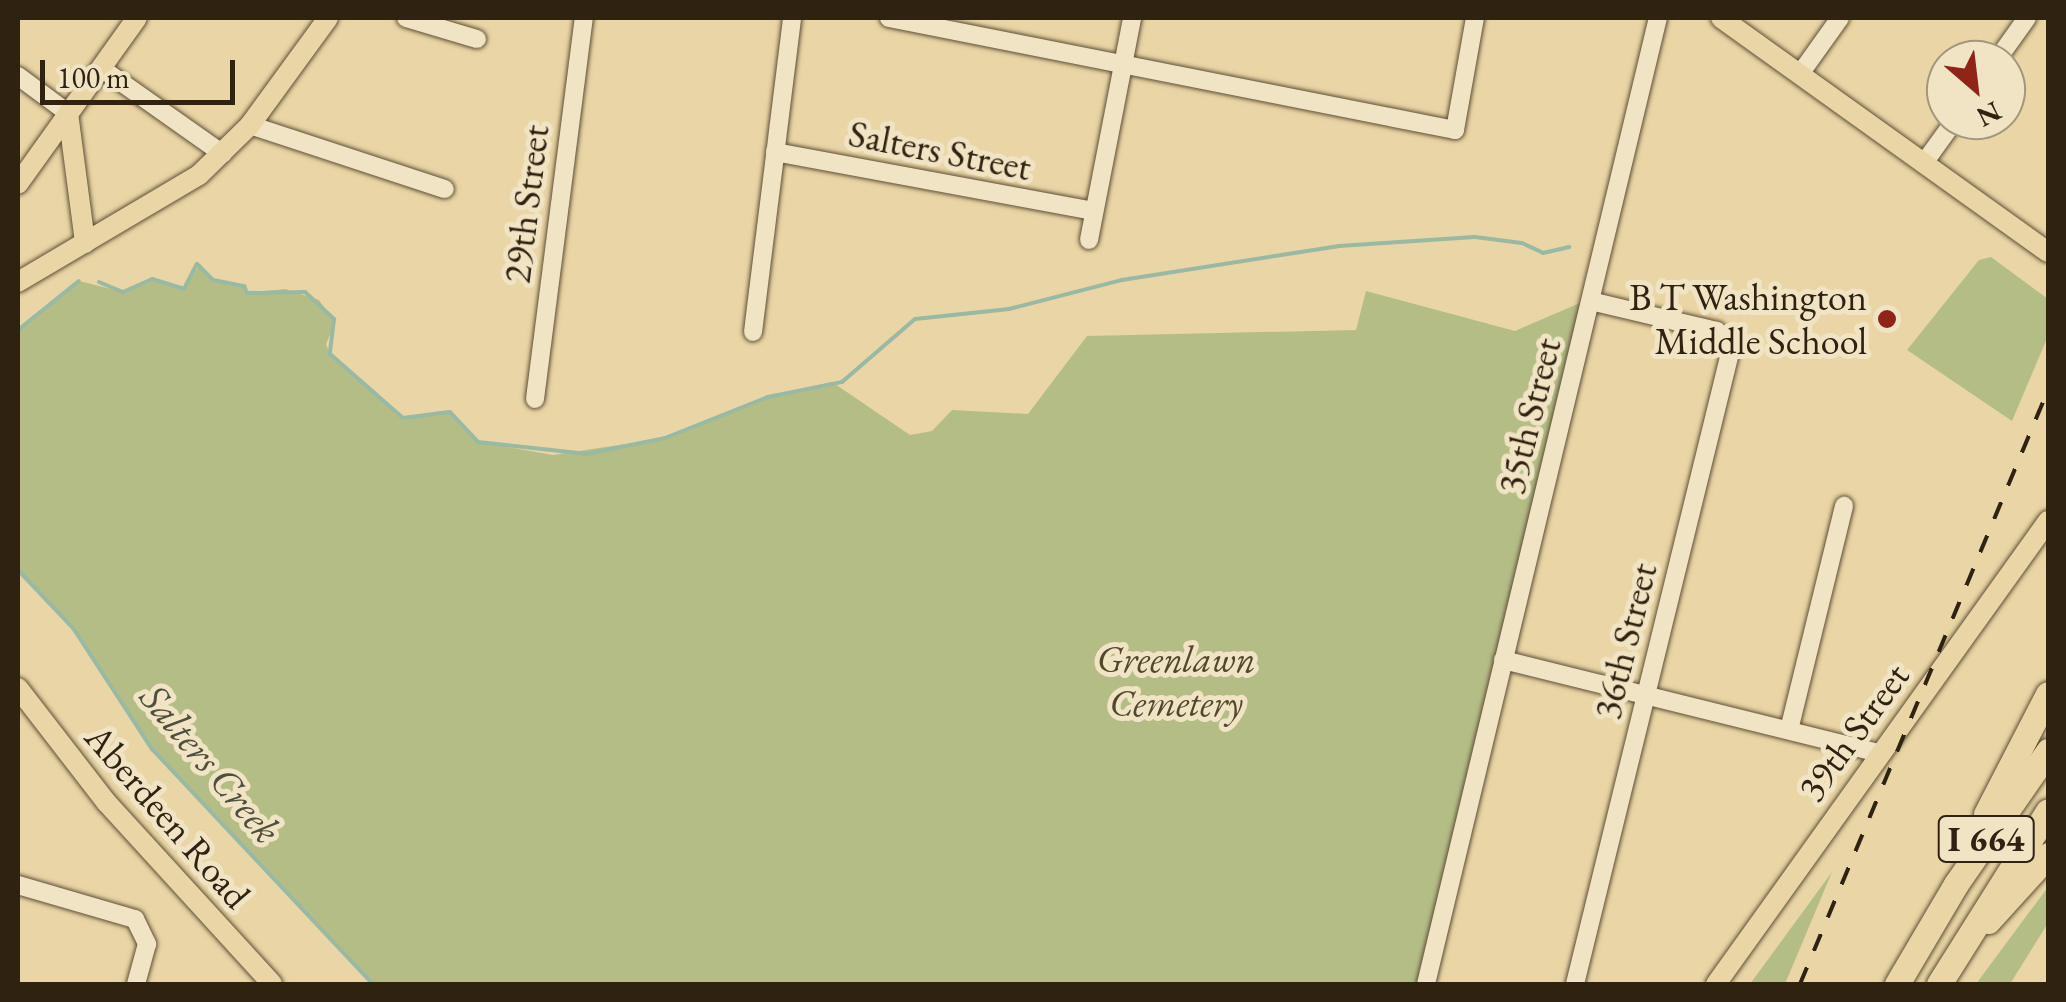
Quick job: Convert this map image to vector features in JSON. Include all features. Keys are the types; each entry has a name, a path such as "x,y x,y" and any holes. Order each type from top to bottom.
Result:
{"highway":[{"path":"1928,929 2048,694"},
{"name":"I 664","path":"1898,984 1928,929 2048,751"},
{"name":"I 664","path":"1942,977 2048,811"},
{"path":"1942,977 2048,855"}],"main road":[{"path":"18,184 137,18"},
{"path":"18,282 172,194 223,154 250,125 328,18"},
{"path":"1721,18 2048,252"},
{"path":"68,113 85,243"},
{"name":"39th Street","path":"1716,984 2048,521"},
{"name":"Aberdeen Road","path":"18,688 106,802 272,984"}],"street":[{"path":"406,18 477,39"},
{"name":"29th Street","path":"534,400 584,18"},
{"path":"753,332 792,18"},
{"path":"889,18 1456,130 1475,18"},
{"path":"1089,240 1132,18"},
{"name":"35th Street","path":"1426,984 1658,18"},
{"path":"1800,74 1840,18"},
{"path":"2011,40 2027,18"},
{"path":"101,68 223,154"},
{"path":"18,76 68,113"},
{"path":"250,125 445,189"},
{"path":"1924,163 1941,140"},
{"name":"Salters Street","path":"775,152 1094,211"},
{"name":"36th Street","path":"1575,984 1730,357 1724,335 1590,302"},
{"path":"1788,730 1844,506"},
{"path":"1503,660 1880,753"},
{"path":"18,885 135,919 147,944 136,984"}],"green space":[{"path":"1991,257 2048,299 2048,336 2012,421 1907,350 1979,260"},
{"name":"Greenlawn Cemetery","path":"200,264 213,280 244,286 248,293 285,289 319,300 335,323 326,344 330,354 403,418 450,412 479,442 553,455 665,438 768,397 832,382 910,435 932,431 952,410 1028,414 1087,336 1356,330 1366,291 1515,331 1580,303 1418,984 373,984 152,749 73,628 18,570 18,330 79,281 123,292 156,279 184,289"},
{"path":"1832,872 1785,984 1750,984"},
{"path":"2048,887 2048,923 2010,984 1976,984"}],"waterway":[{"path":"99,282 123,292 152,279 184,289 197,264 213,280 244,286 247,293 305,292 334,319 330,354 403,418 450,412 478,442 587,454 665,438 768,397 842,382 915,319 1009,309 1122,280 1339,246 1475,237 1522,243 1543,253 1569,247"},
{"path":"18,330 79,281"},
{"name":"Salters Creek","path":"18,570 73,628 152,749 373,984"}],"railway":[{"path":"1800,984 2048,390"}],"place":[{"name":"B T Washington Middle School","path":"1887,319"}]}
